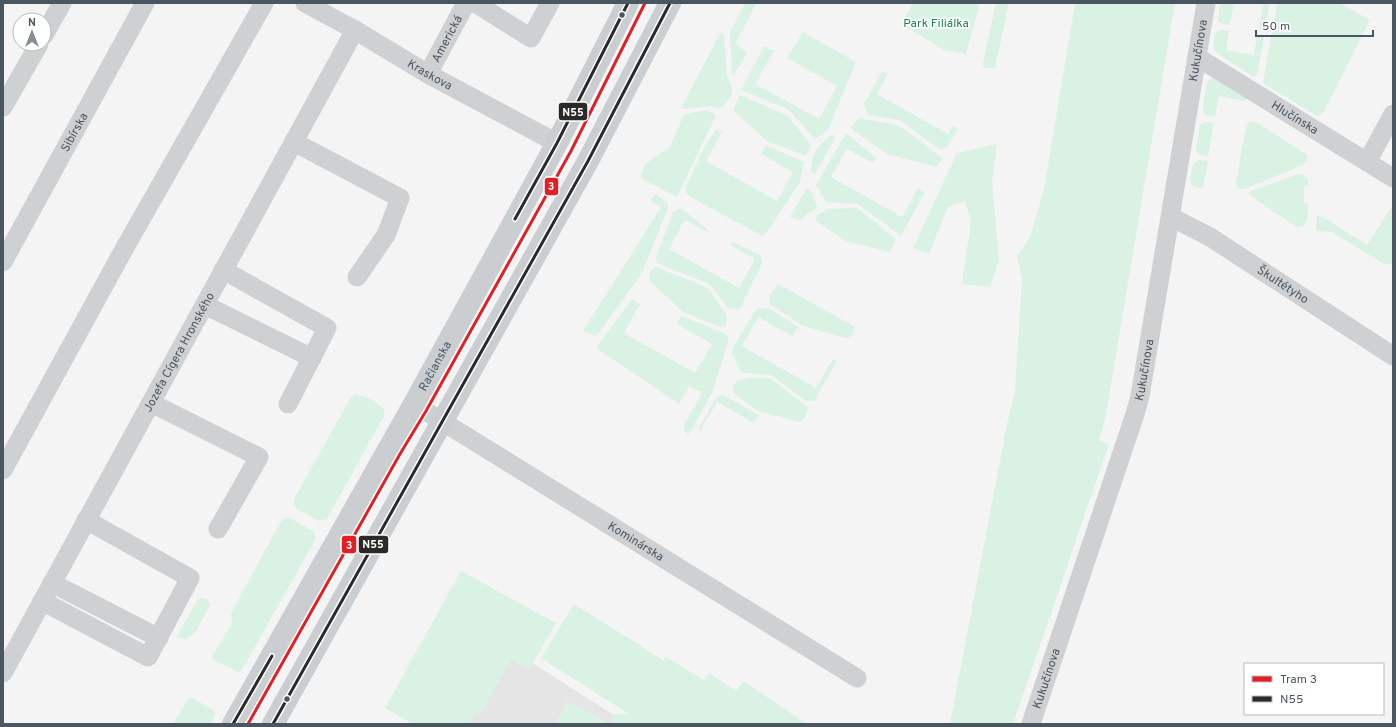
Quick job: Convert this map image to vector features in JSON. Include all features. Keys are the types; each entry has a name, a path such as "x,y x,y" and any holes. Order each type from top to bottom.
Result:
{"main road":[{"name":"Račianska","path":"233,724 414,404 557,143 628,3"},
{"path":"272,724 588,161 670,3"}],"street":[{"path":"52,21 62,3"},
{"name":"Sibírska","path":"3,262 145,3"},
{"path":"3,470 123,251 264,3"},
{"name":"Kraskova","path":"305,3 355,30 428,74 557,143"},
{"name":"Americká","path":"428,74 466,3"},
{"path":"475,3 530,38 550,3"},
{"name":"Kukučínova","path":"1031,724 1139,401 1206,3"},
{"name":"Jozefa Cígera Hronského","path":"3,673 355,30"},
{"path":"3,107 34,52"},
{"name":"Hlučínska","path":"1197,57 1393,178"},
{"path":"1368,162 1393,114"},
{"path":"294,142 400,198 386,235 356,277"},
{"name":"Škultétyho","path":"1171,217 1210,237 1393,356"},
{"path":"223,270 327,328 288,404"},
{"path":"204,305 312,358"},
{"path":"151,403 259,457 218,529"},
{"name":"Kominárska","path":"414,404 857,678"},
{"path":"42,601 148,657 159,638 190,578 86,520"},
{"path":"52,583 159,638"}],"shaded area":[{"path":"503,644 612,714 613,724 460,724"}],"green space":[{"path":"745,3 757,3 735,44 747,52 734,75 732,73 730,32"},
{"name":"Park Filiálka","path":"913,3 980,3 966,54 944,50 901,24"},
{"path":"996,3 1009,3 995,68 982,68"},
{"path":"1075,3 1175,3 1105,420 1099,440 1109,444 1013,724 950,724 1007,424 1015,391 1022,281 1017,256 1030,237 1044,189"},
{"path":"1220,3 1234,3 1230,25 1218,22"},
{"path":"1263,3 1270,3 1265,30 1259,29"},
{"path":"1277,3 1339,3 1370,20 1323,113 1317,116 1263,83"},
{"path":"1223,30 1229,31 1226,50 1254,55 1257,36 1264,37 1257,75 1254,77 1214,50 1214,34"},
{"path":"721,32 724,35 727,75 732,88 732,93 725,105 719,108 711,106 685,109 681,108"},
{"path":"803,32 856,62 828,130 815,139 788,109 741,90 764,46 774,51 755,84 819,119 837,86 787,58"},
{"path":"882,71 888,74 877,94 948,134 953,126 958,129 947,147 940,150 900,120 868,115 864,104"},
{"path":"1211,78 1215,78 1243,95 1246,98 1246,101 1219,96 1215,117 1206,115 1204,113 1203,104 1208,81"},
{"path":"740,95 788,116 811,145 806,156 767,141 733,110"},
{"path":"707,110 716,115 677,197 642,179 641,176 645,164 670,147 683,116 686,114"},
{"path":"859,118 896,125 904,129 942,158 937,167 887,154 850,128"},
{"path":"1205,122 1214,123 1208,157 1197,153 1196,149 1200,125"},
{"path":"1250,122 1256,122 1307,155 1307,161 1303,165 1244,189 1239,189 1236,183 1246,126"},
{"path":"716,129 722,132 706,161 777,201 793,172 761,154 766,145 804,162 800,182 765,235 762,236 689,196 686,192 686,187 703,150"},
{"path":"846,133 876,158 873,163 847,149 831,177 902,217 918,188 925,192 901,236 858,204 826,202 816,185"},
{"path":"832,135 834,135 835,138 815,174 811,172 812,160 816,150"},
{"path":"997,144 992,182 999,260 990,287 962,284 971,221 965,201 948,207 929,254 913,248 957,153"},
{"path":"1196,161 1208,161 1203,188 1193,186 1190,181 1193,166"},
{"path":"1298,174 1304,175 1308,179 1308,186 1304,186 1304,202 1308,203 1307,221 1303,226 1297,227 1251,196 1249,193"},
{"path":"806,189 809,189 818,207 799,220 790,217"},
{"path":"655,194 667,202 668,208 641,275 596,336 583,331 661,207 651,201"},
{"path":"1393,205 1393,221 1391,224 1393,225 1393,264 1384,264 1332,232 1316,231 1317,215 1328,220 1367,245"},
{"path":"857,208 896,239 890,252 846,241 816,221 817,216 827,209"},
{"path":"679,209 683,210 708,230 707,232 685,220 669,249 739,288 755,259 730,245 732,242 760,255 762,264 740,309 728,308 712,287 707,283 657,263 656,257 673,213"},
{"path":"656,267 708,288 726,314 727,321 725,326 720,327 683,312 650,281 649,276 652,269"},
{"path":"778,284 855,327 850,337 846,338 803,326 770,304 769,297"},
{"path":"632,299 640,304 624,333 695,373 712,344 677,324 681,316 724,333 728,337 728,342 712,393 688,436 684,428 685,423 702,393 689,386 679,404 596,348"},
{"path":"759,308 770,309 798,327 793,336 758,317 742,346 816,388 833,359 837,361 814,401 806,401 771,375 745,373 740,371 732,354 732,350 754,312"},
{"path":"746,378 770,378 807,407 808,410 803,421 799,422 758,411 733,393 735,383 740,380"},
{"path":"355,394 367,398 379,405 384,410 384,416 327,519 319,521 297,509 293,505 295,497 351,397"},
{"path":"719,396 725,396 759,415 754,423 717,402 700,431 698,430 714,401"},
{"path":"285,518 290,518 313,531 315,540 242,670 238,672 212,658 232,623 231,613 281,521"},
{"path":"461,571 556,623 529,670 511,660 481,713 476,711 469,724 413,724 385,708"},
{"path":"201,598 207,599 210,605 195,633 186,639 176,638 197,600"},
{"path":"574,604 663,660 666,657 704,680 709,673 736,691 743,681 807,724 613,724 612,714 629,714 541,658"},
{"path":"189,698 192,698 213,710 215,714 211,724 173,724"},
{"path":"567,701 606,721 605,724 555,724"}],"tram line":[{"name":"3","path":"248,724 400,454 426,411 571,151 645,3"}],"transit line":[{"name":"N55","path":"515,219 557,143 628,3"},
{"name":"N55","path":"273,724 588,161 670,3"},
{"name":"N55","path":"233,724 272,656"}]}
